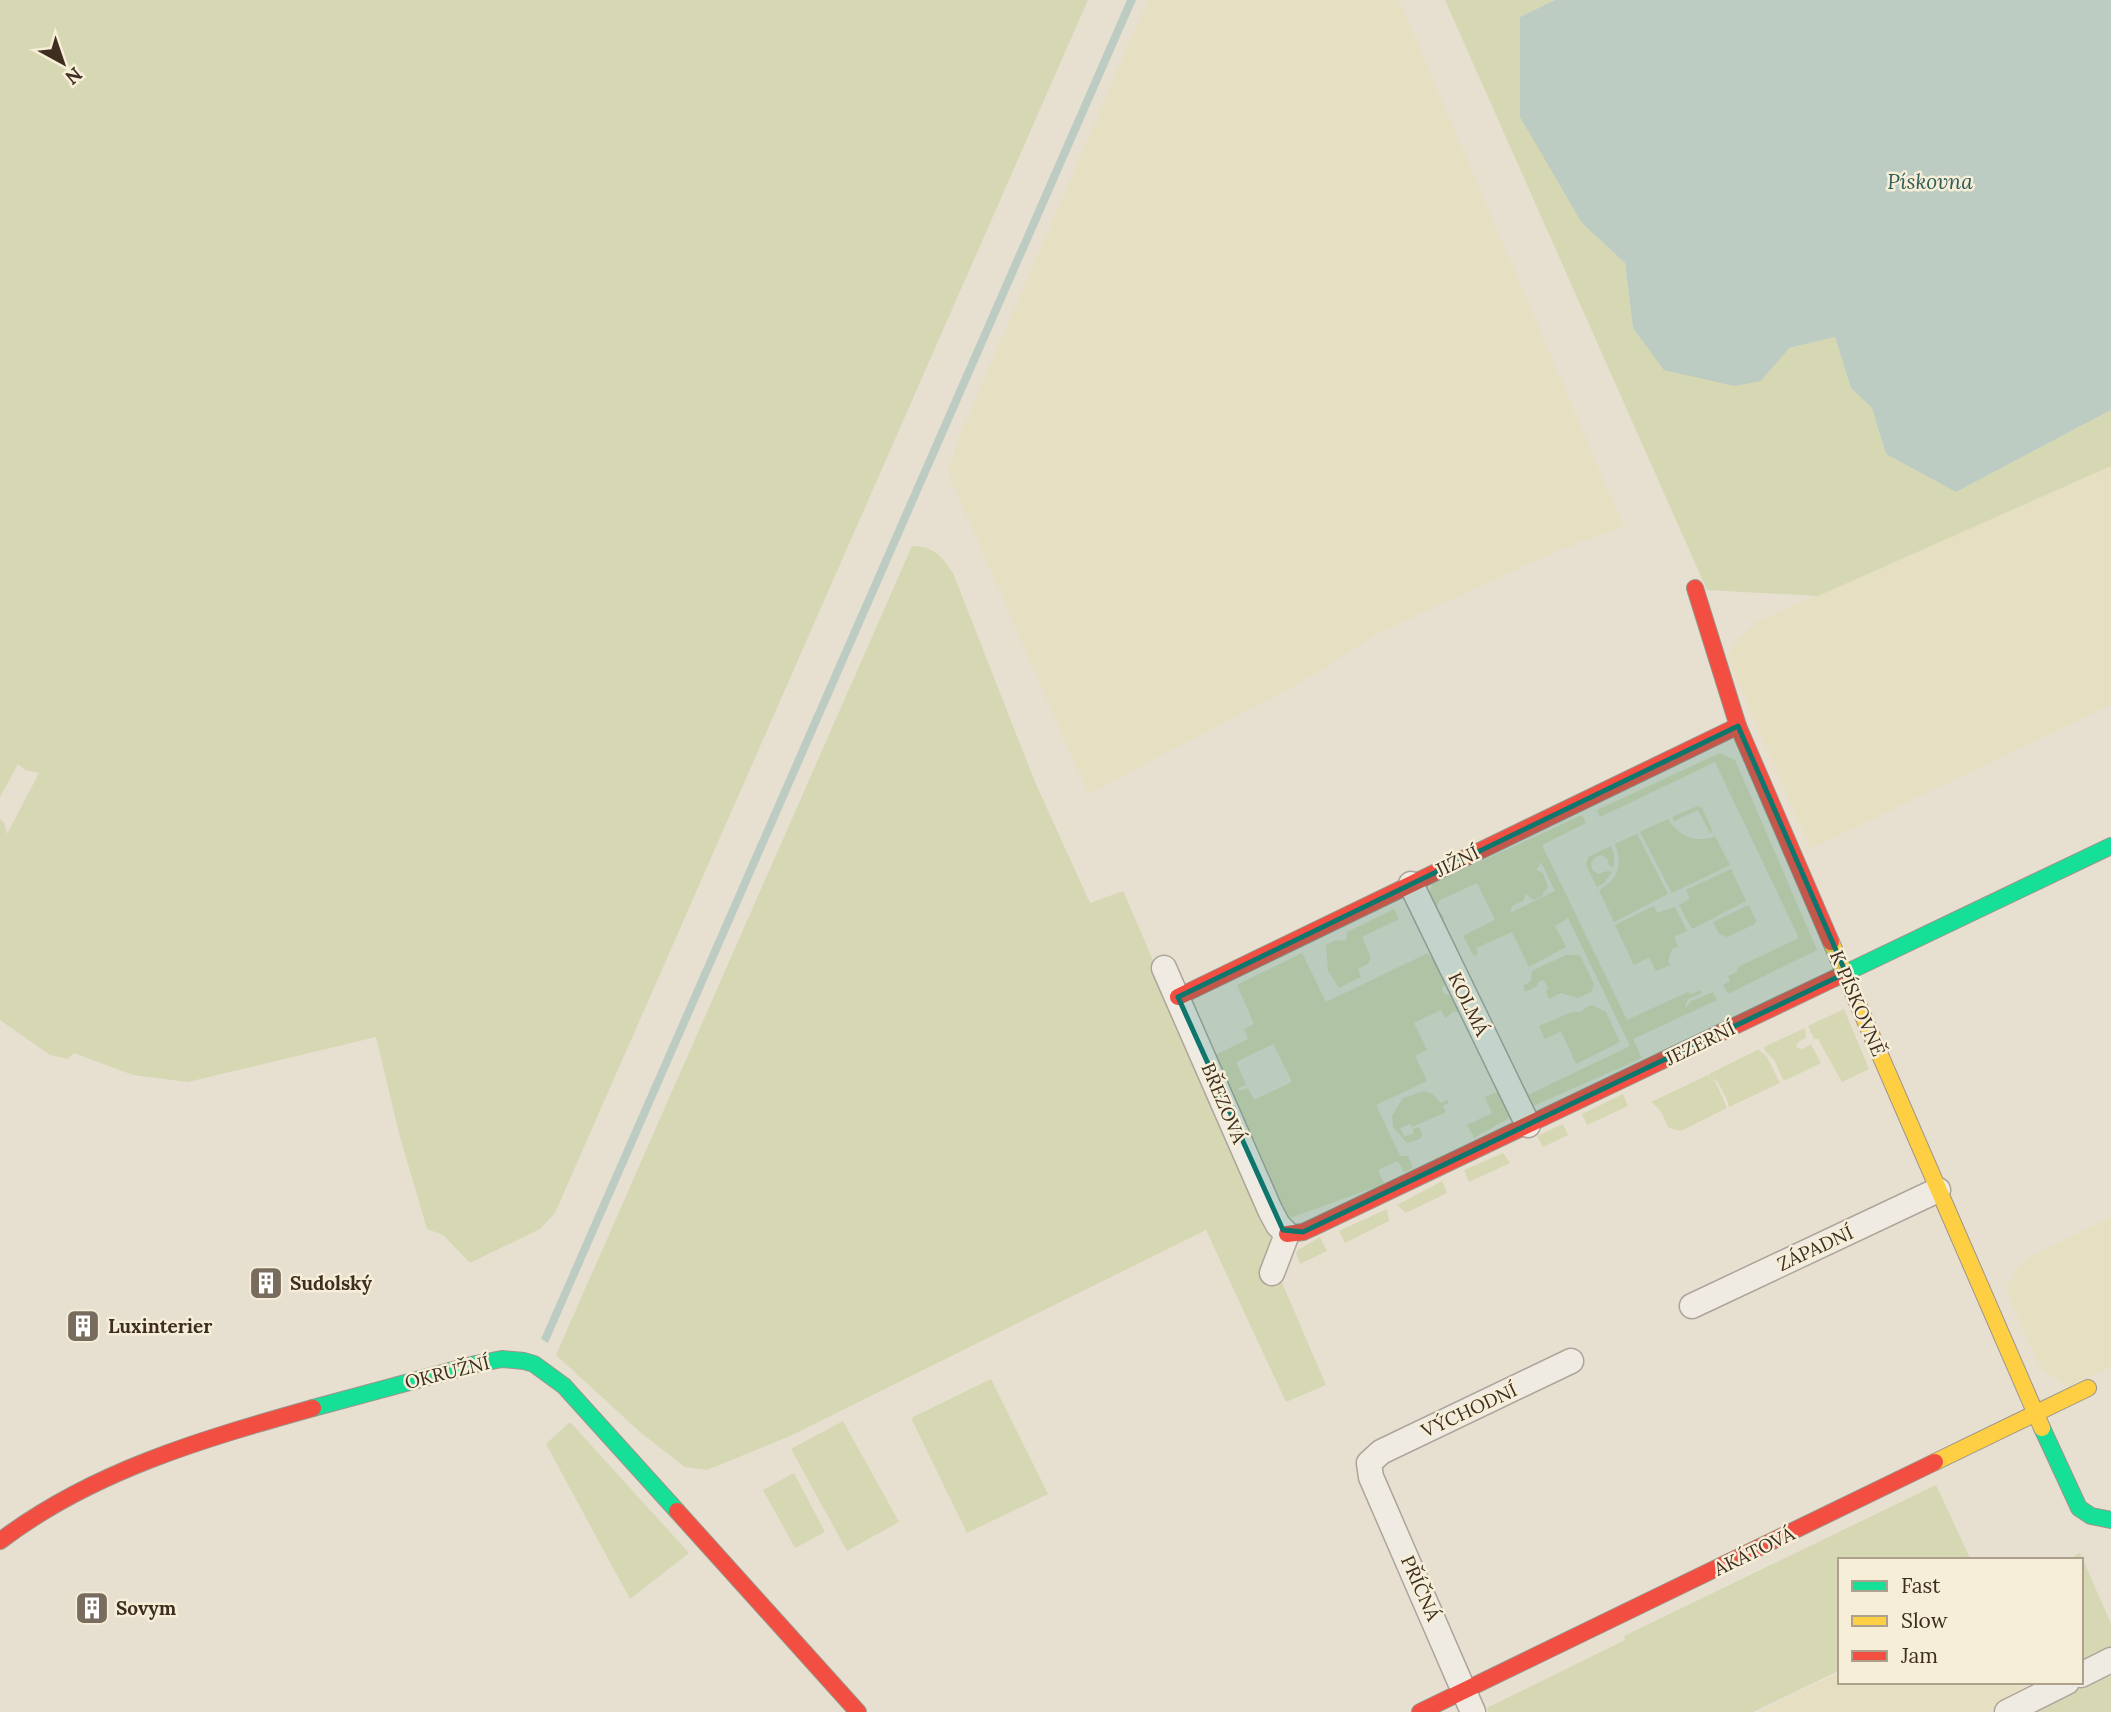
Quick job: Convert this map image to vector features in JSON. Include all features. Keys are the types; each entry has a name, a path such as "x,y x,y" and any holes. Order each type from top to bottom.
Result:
{"street":[{"name":"K PÍSKOVNĚ","path":"1695,589 1738,726 2036,1413 2079,1508 2091,1516 2111,1520"},
{"name":"JIŽNÍ","path":"1178,997 1738,726"},
{"name":"JEZERNÍ","path":"1287,1234 1314,1227 2111,846"},
{"name":"KOLMÁ","path":"1411,884 1528,1125"},
{"name":"BŘEZOVÁ","path":"1164,968 1270,1210 1278,1225 1287,1234"},
{"name":"ZÁPADNÍ","path":"1692,1306 1938,1190"},
{"path":"1272,1273 1287,1234"},
{"name":"OKRUŽNÍ","path":"0,1541 21,1524 84,1486 187,1447 282,1416 483,1362 505,1358 525,1360 542,1368 564,1386 858,1712"},
{"name":"VÝCHODNÍ","path":"1369,1463 1381,1452 1572,1361"},
{"name":"AKÁTOVÁ","path":"1420,1712 1469,1701 2088,1388"},
{"name":"PŘÍČNÁ","path":"1369,1463 1371,1477 1469,1701"},
{"path":"2083,1674 2111,1660"},
{"path":"2007,1712 2063,1684"}],"highlighted area":[{"path":"1738,726 1846,973 1303,1232 1283,1230 1178,997"}],"shaded area":[{"path":"1148,0 1399,0 1624,527 1559,550 1377,634 1304,681 1088,794 951,480 949,467 958,439"},
{"path":"2111,466 2111,705 1810,849 1727,656 1736,641 1758,621"},
{"path":"2111,1217 2111,1367 2068,1387 2041,1369 2008,1296 2007,1286 2016,1269 2030,1256"},
{"path":"1838,1673 1838,1684 2020,1684 2021,1690 2016,1698 1987,1712 1757,1712"}],"green space":[{"path":"0,0 1088,0 555,1213 540,1229 470,1263 443,1235 427,1229 400,1137 376,1037 188,1082 133,1075 74,1053 68,1059 50,1055 0,1020 0,819 4,822 7,834 39,773 25,770 18,764 0,797"},
{"path":"1445,0 1555,0 1520,17 1582,223 1625,263 1633,328 1761,381 1788,348 1835,337 1851,388 1872,407 1886,454 1956,492 2111,410 2111,466 1818,596 1707,590"},
{"path":"912,546 936,553 953,573 1035,782 1090,903 1123,891 1269,1227 1271,1246 1265,1261 1276,1287 1280,1278 1326,1385 1286,1402 1206,1230 790,1436 707,1470 685,1467 640,1432 556,1355"},
{"path":"1720,753 1735,760 1817,950 1728,994 1723,985 1730,981 1728,976 1737,972 1738,967 1799,938 1715,762 1600,817 1597,810"},
{"path":"1698,806 1702,808 1713,832 1710,833 1698,810 1674,821 1672,817"},
{"path":"1582,815 1586,823 1542,845 1627,1020 1688,992 1692,994 1700,990 1702,993 1688,999 1686,1008 1691,1001 1713,992 1717,1000 1633,1039 1642,1058 1531,1107 1522,1098 1630,1046 1568,918 1555,926 1566,947 1529,967 1512,932 1476,948 1478,954 1474,956 1463,936 1495,920 1477,883 1440,900 1436,908 1445,918 1437,921 1428,901 1432,884","holes":["1541,862 1555,891 1510,913 1512,906 1523,901 1526,894 1534,900 1542,896 1548,888 1543,873 1536,870"]},
{"path":"1668,819 1677,830 1688,837 1701,839 1715,836 1730,865 1672,893 1640,832"},
{"path":"1637,834 1668,894 1614,922 1599,890 1611,881 1617,871 1619,858 1615,844"},
{"path":"1611,846 1614,867 1609,866 1608,860 1602,855 1595,857 1591,863 1592,870 1598,874 1612,872 1604,883 1597,887 1586,865 1588,857"},
{"path":"1731,869 1746,901 1692,929 1679,905 1690,899 1686,890"},
{"path":"1749,905 1755,924 1727,937 1719,934 1713,922"},
{"path":"1654,906 1657,913 1675,907 1687,931 1674,937 1678,946 1672,949 1668,961 1670,965 1656,971 1649,957 1634,965 1615,925"},
{"path":"1394,909 1399,919 1362,937 1371,958 1368,964 1358,969 1361,977 1339,988 1328,971 1326,945 1336,940 1346,941 1347,932"},
{"path":"1302,953 1326,1002 1428,953 1430,957 1437,955 1446,983 1442,989 1444,993 1455,997 1462,1013 1454,1011 1445,1018 1441,1010 1414,1023 1427,1050 1415,1056 1427,1081 1376,1105 1400,1156 1408,1156 1413,1168 1404,1172 1398,1161 1378,1170 1384,1184 1287,1219 1211,1057 1248,1039 1244,1029 1254,1024 1237,985","holes":["1273,1044 1292,1082 1254,1100 1248,1088 1239,1091 1238,1088 1246,1085 1236,1062"]},
{"path":"1566,955 1581,957 1594,984 1591,992 1578,998 1561,993 1549,999 1546,992 1548,987 1543,980 1525,992 1523,986 1531,981 1532,971"},
{"path":"1592,1005 1606,1012 1620,1042 1576,1064 1561,1031 1545,1039 1539,1026 1572,1012 1581,1012"},
{"path":"1844,1009 1869,1069 1842,1082 1808,1026"},
{"path":"1805,1028 1806,1038 1798,1042 1796,1047 1802,1049 1811,1044 1821,1063 1784,1081 1764,1047"},
{"path":"1757,1050 1767,1057 1780,1083 1729,1107 1718,1082 1709,1074"},
{"path":"1708,1075 1716,1083 1727,1108 1681,1131 1669,1128 1660,1110 1651,1102"},
{"path":"1502,1090 1510,1108 1509,1118 1474,1138 1467,1125 1492,1113 1485,1097"},
{"path":"1424,1091 1432,1094 1441,1103 1447,1100 1449,1103 1443,1106 1446,1112 1412,1127 1410,1124 1400,1128 1404,1137 1414,1133 1413,1129 1419,1127 1422,1135 1420,1139 1407,1143 1393,1127 1392,1116 1403,1098"},
{"path":"1623,1094 1628,1106 1587,1125 1582,1114"},
{"path":"1563,1124 1568,1135 1543,1147 1537,1136"},
{"path":"1503,1153 1510,1163 1469,1182 1464,1170"},
{"path":"1442,1181 1447,1193 1406,1213 1397,1205"},
{"path":"1387,1209 1389,1221 1345,1243 1339,1231"},
{"path":"1320,1237 1327,1251 1300,1264 1296,1253 1298,1250"},
{"path":"991,1379 1048,1494 967,1533 911,1418"},
{"path":"843,1421 899,1522 847,1551 791,1449"},
{"path":"570,1422 689,1553 630,1599 546,1444"},
{"path":"794,1473 825,1532 795,1548 763,1490"},
{"path":"1936,1485 1970,1558 1838,1558 1838,1671 1753,1712 1488,1712 1487,1708 1625,1640 1624,1636"},
{"path":"2083,1560 2111,1624 2111,1651 2083,1665"},
{"path":"2111,1673 2111,1712 2030,1712"}],"water":[{"path":"1127,0 1136,0 548,1343 541,1339"},
{"name":"Pískovna","path":"1555,0 2111,0 2111,410 1956,492 1886,454 1872,408 1851,388 1835,337 1789,348 1761,381 1734,386 1664,370 1633,328 1625,263 1582,223 1520,117 1520,17"}],"traffic: fast":[{"path":"1835,978 2111,846"},
{"path":"313,1408 476,1364 502,1359 524,1361 534,1364 564,1386 677,1511"},
{"path":"2042,1428 2079,1508 2091,1516 2111,1520"}],"traffic: slow":[{"path":"1831,942 2042,1428"},
{"path":"1935,1462 2088,1388"}],"traffic: jam":[{"path":"1695,588 1738,726 1831,942"},
{"path":"1178,997 1738,726"},
{"path":"1287,1234 1314,1227 1835,978"},
{"path":"0,1541 35,1516 110,1476 190,1445 313,1408"},
{"path":"1420,1712 1935,1462"},
{"path":"677,1511 858,1712"}],"place":[{"name":"Sudolský","path":"266,1283"},
{"name":"Luxinterier","path":"83,1326"},
{"name":"Sovym","path":"92,1608"}]}
